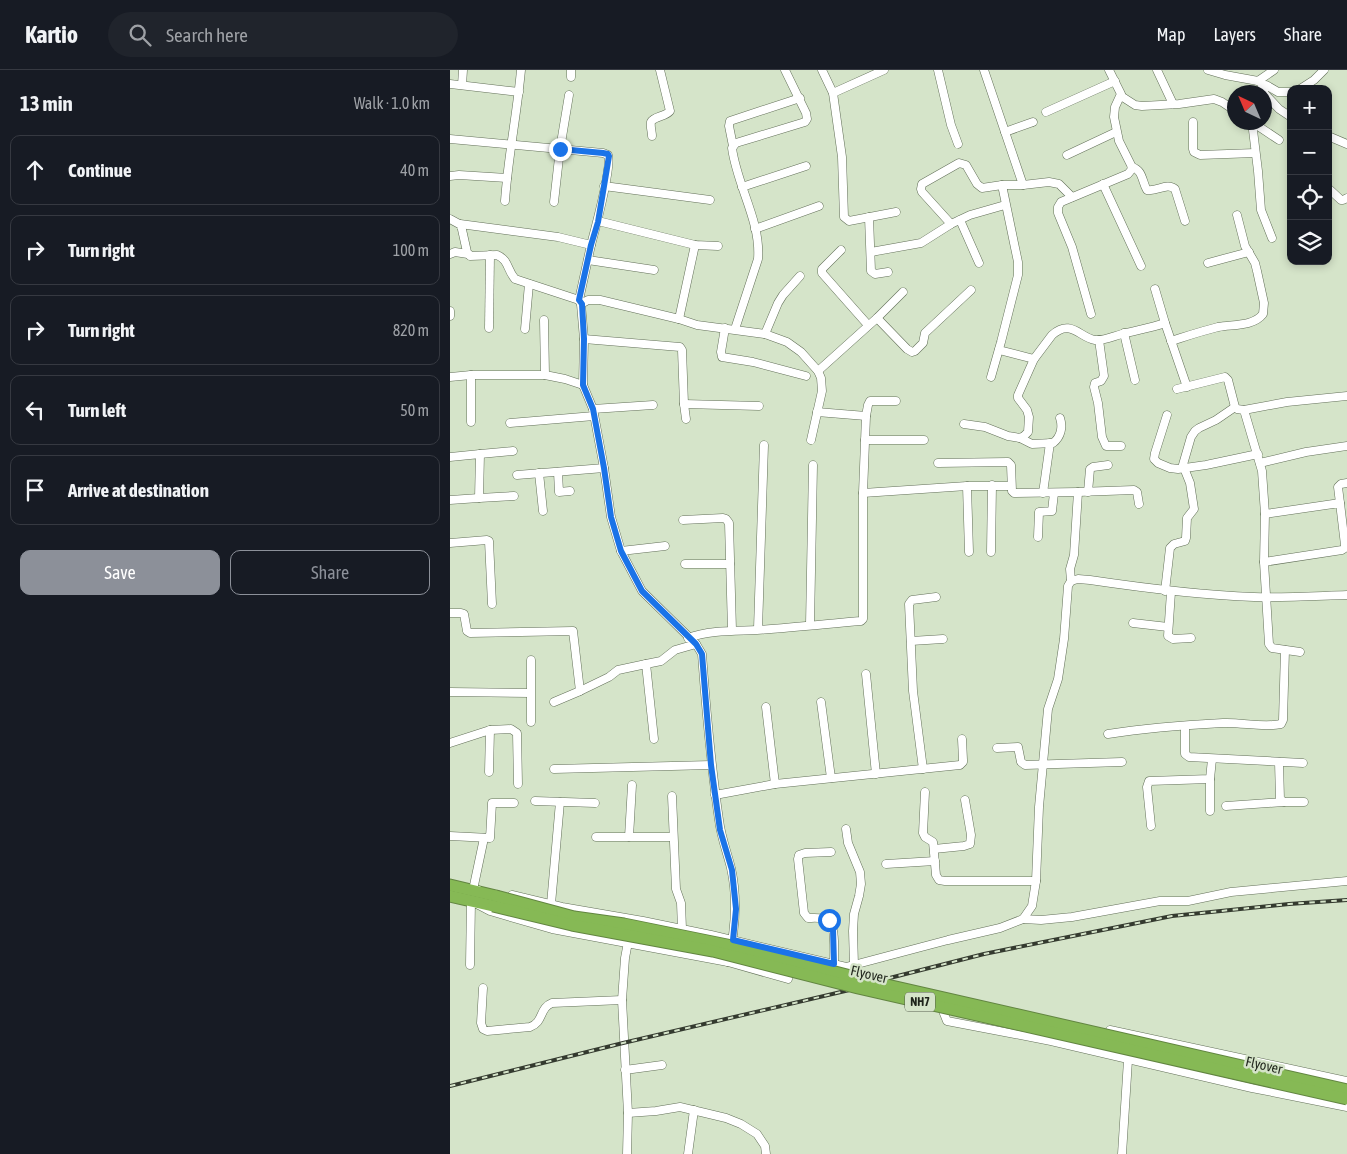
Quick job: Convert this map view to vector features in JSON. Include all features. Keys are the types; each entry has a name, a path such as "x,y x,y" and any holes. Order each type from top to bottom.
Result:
{"highway":[{"name":"NH7","path":"450,885 472,896"},
{"name":"NH7","path":"450,896 472,896"},
{"name":"Flyover","path":"472,896 742,948 874,982 1347,1090"},
{"name":"Flyover","path":"495,901 572,925 713,950 868,990 1347,1099"}],"street":[{"path":"462,85 463,70"},
{"path":"505,200 510,144 521,70"},
{"path":"652,136 652,121 665,116 670,111 660,70"},
{"path":"733,146 805,122 806,114 800,98 785,70"},
{"path":"822,70 833,93 842,157 844,217 849,221 896,212"},
{"path":"833,93 884,70"},
{"path":"938,70 951,125 958,144"},
{"path":"984,70 1023,185"},
{"path":"1109,70 1121,96 1138,106 1214,100 1227,105"},
{"path":"1158,70 1173,104"},
{"path":"1208,70 1254,85"},
{"path":"1265,85 1274,70"},
{"path":"1306,85 1324,70"},
{"path":"1046,112 1115,81"},
{"path":"450,84 519,92"},
{"path":"1272,90 1287,92"},
{"path":"554,202 569,95"},
{"path":"1121,96 1114,112 1116,132 1132,167 1139,171 1147,190 1151,191 1168,186 1175,189 1185,221"},
{"path":"736,329 758,259 758,244 732,152 730,121 800,98"},
{"path":"1272,100 1279,109 1287,114"},
{"path":"1005,132 1032,122"},
{"path":"1193,122 1193,149 1200,156 1255,153"},
{"path":"1253,130 1261,210 1272,238"},
{"path":"1264,130 1279,140"},
{"path":"1067,155 1116,132"},
{"path":"1332,138 1347,144"},
{"path":"450,139 608,154 609,159 598,222 591,245 580,302 584,339 583,385 593,413 611,517 621,551 642,591 696,644 702,654 711,765 720,830 732,870 736,909 733,940 728,962"},
{"path":"951,224 921,189 922,184 961,163 968,167 980,187 1002,184 1023,185 1054,182 1064,188 1072,197"},
{"path":"742,187 806,166"},
{"path":"1091,314 1072,247 1058,207 1061,202 1128,174 1132,167"},
{"path":"450,176 507,178"},
{"path":"991,377 1018,275 1018,262 1002,184"},
{"path":"1103,184 1141,266"},
{"path":"604,186 710,200"},
{"path":"1332,192 1341,200 1346,199"},
{"path":"871,252 921,243 951,224 1005,205"},
{"path":"755,229 820,206"},
{"path":"1171,341 1220,327 1254,321 1264,312 1258,271 1243,240 1237,215"},
{"path":"869,217 870,268 875,274 888,272"},
{"path":"450,219 460,224 558,237 591,245"},
{"path":"960,220 979,262"},
{"path":"598,222 695,245 718,246"},
{"path":"460,224 468,254"},
{"path":"679,319 695,245"},
{"path":"841,250 822,269 822,273 868,325"},
{"path":"450,254 455,252 471,256 501,256 506,260 509,270 515,279 580,302 600,300 697,325 766,334 787,342 801,352 818,371 822,384 811,440"},
{"path":"1208,263 1249,252"},
{"path":"489,328 490,255"},
{"path":"588,260 654,270"},
{"path":"766,334 778,303 800,276"},
{"path":"525,329 529,284"},
{"path":"1155,289 1187,387"},
{"path":"877,318 912,352 923,343 925,333 971,290"},
{"path":"818,371 903,292"},
{"path":"450,311 450,316"},
{"path":"544,320 545,375"},
{"path":"1020,438 1027,434 1029,419 1027,410 1018,401 1018,395 1034,360 1052,334 1058,330 1073,328 1090,338 1099,340 1165,323"},
{"path":"725,328 722,356 806,376"},
{"path":"1124,333 1135,380"},
{"path":"584,339 680,346 682,350 686,419"},
{"path":"1099,340 1104,376 1094,387 1102,437 1106,446 1121,446"},
{"path":"999,350 1034,360"},
{"path":"450,377 471,375 545,375 583,385"},
{"path":"471,375 472,422"},
{"path":"1177,389 1225,377 1228,380 1235,407 1244,410 1287,402 1347,396"},
{"path":"688,638 695,635 732,630 758,630 860,621 863,619 863,493 866,416 870,401 896,401"},
{"path":"684,404 759,406"},
{"path":"510,423 653,405"},
{"path":"1191,638 1171,639 1168,636 1170,548 1174,544 1185,541 1187,518 1194,508 1192,491 1183,468 1191,437 1195,431 1235,407"},
{"path":"1244,410 1262,472 1265,514 1264,562 1270,646 1272,648 1300,652"},
{"path":"817,412 866,416"},
{"path":"1167,414 1154,453 1154,459 1158,463 1170,468 1183,468 1258,454"},
{"path":"964,424 981,426 1003,435 1020,438 1032,444 1050,443 1056,441 1060,436 1060,418"},
{"path":"865,440 924,440"},
{"path":"1043,493 1050,443"},
{"path":"758,630 764,445"},
{"path":"1260,463 1306,452 1347,446"},
{"path":"450,457 513,450"},
{"path":"479,498 480,454"},
{"path":"938,463 1009,463 1011,466 1011,486 1014,493 1134,490 1137,492 1139,504"},
{"path":"810,625 813,464"},
{"path":"1088,492 1090,469 1092,467 1108,465"},
{"path":"517,475 604,468"},
{"path":"558,472 559,492 570,491"},
{"path":"539,474 543,511"},
{"path":"1264,562 1344,549 1338,486 1347,483"},
{"path":"991,552 992,485"},
{"path":"863,493 967,486 1011,486"},
{"path":"967,486 969,552"},
{"path":"472,896 502,892 551,904 733,940 846,967 1000,928 1023,918 1032,906 1036,881 1039,807 1048,709 1058,679 1064,639 1068,586 1071,581 1070,569 1074,556 1078,492"},
{"path":"1038,537 1039,512 1052,511 1054,493"},
{"path":"450,500 514,496"},
{"path":"1265,514 1340,503"},
{"path":"683,520 723,518 726,519 730,526 732,630"},
{"path":"450,543 487,540 489,542 492,604"},
{"path":"621,551 665,546"},
{"path":"685,564 730,564"},
{"path":"1071,581 1078,579 1168,591 1266,597 1347,595"},
{"path":"922,769 913,691 910,602 912,600 936,597"},
{"path":"450,613 461,612 464,614 467,630 470,633 572,630 574,633 580,691"},
{"path":"1133,622 1168,627"},
{"path":"911,641 943,639"},
{"path":"554,702 602,681 621,669 661,662 675,650 696,644"},
{"path":"1108,734 1140,729 1226,723 1272,726 1281,724 1283,720 1285,650"},
{"path":"531,660 531,722"},
{"path":"646,664 654,739"},
{"path":"866,674 876,774"},
{"path":"450,692 530,693"},
{"path":"821,702 831,778"},
{"path":"766,707 775,784"},
{"path":"1185,726 1186,755 1189,757 1303,763"},
{"path":"450,743 490,730 515,731 517,733 518,784"},
{"path":"489,772 490,730"},
{"path":"715,795 775,784 962,764 962,739"},
{"path":"997,748 1018,747 1023,765 1122,762"},
{"path":"1210,811 1212,758"},
{"path":"1279,762 1280,799 1284,802"},
{"path":"554,769 711,765"},
{"path":"1151,826 1147,787 1149,781 1210,779"},
{"path":"629,837 632,785"},
{"path":"924,792 923,833 932,840 937,878 941,880 1036,881"},
{"path":"672,796 676,890 681,903 682,929"},
{"path":"934,849 967,846 971,842 964,800"},
{"path":"535,801 595,803"},
{"path":"551,904 560,802"},
{"path":"1226,806 1304,802"},
{"path":"450,836 490,838 492,804 514,804"},
{"path":"846,829 848,843 860,872 861,884 860,896 854,914 854,965"},
{"path":"596,837 673,837"},
{"path":"470,965 472,896 484,838"},
{"path":"832,852 805,853 799,855 798,858 804,913 808,918 827,919 831,923 834,964"},
{"path":"886,864 935,861"},
{"path":"1023,918 1041,920 1072,917 1160,901 1188,901 1231,892 1347,881"},
{"path":"472,896 490,911 552,928 728,962 788,980"},
{"path":"627,1154 628,1113 622,1000 628,942"},
{"path":"483,988 481,1023 483,1029 487,1031 535,1026 547,1005 552,1003 622,1000"},
{"path":"1347,1082 935,992 948,1021 1051,1041 1252,1088 1347,1107"},
{"path":"1122,1154 1128,1060"},
{"path":"625,1070 662,1065"},
{"path":"628,1113 680,1107 726,1118 751,1130 762,1140 766,1154"},
{"path":"688,1154 694,1110"}],"railway":[{"path":"450,1086 858,988 874,982 984,954 1172,916 1347,900"}],"route":[{"path":"560,149 603,153 609,156 598,222 579,300 582,304 584,339 583,385 593,409 611,517 621,551 642,591 696,644 702,654 711,765 720,830 732,870 736,909 733,940 834,964 833,929 829,920"}]}
